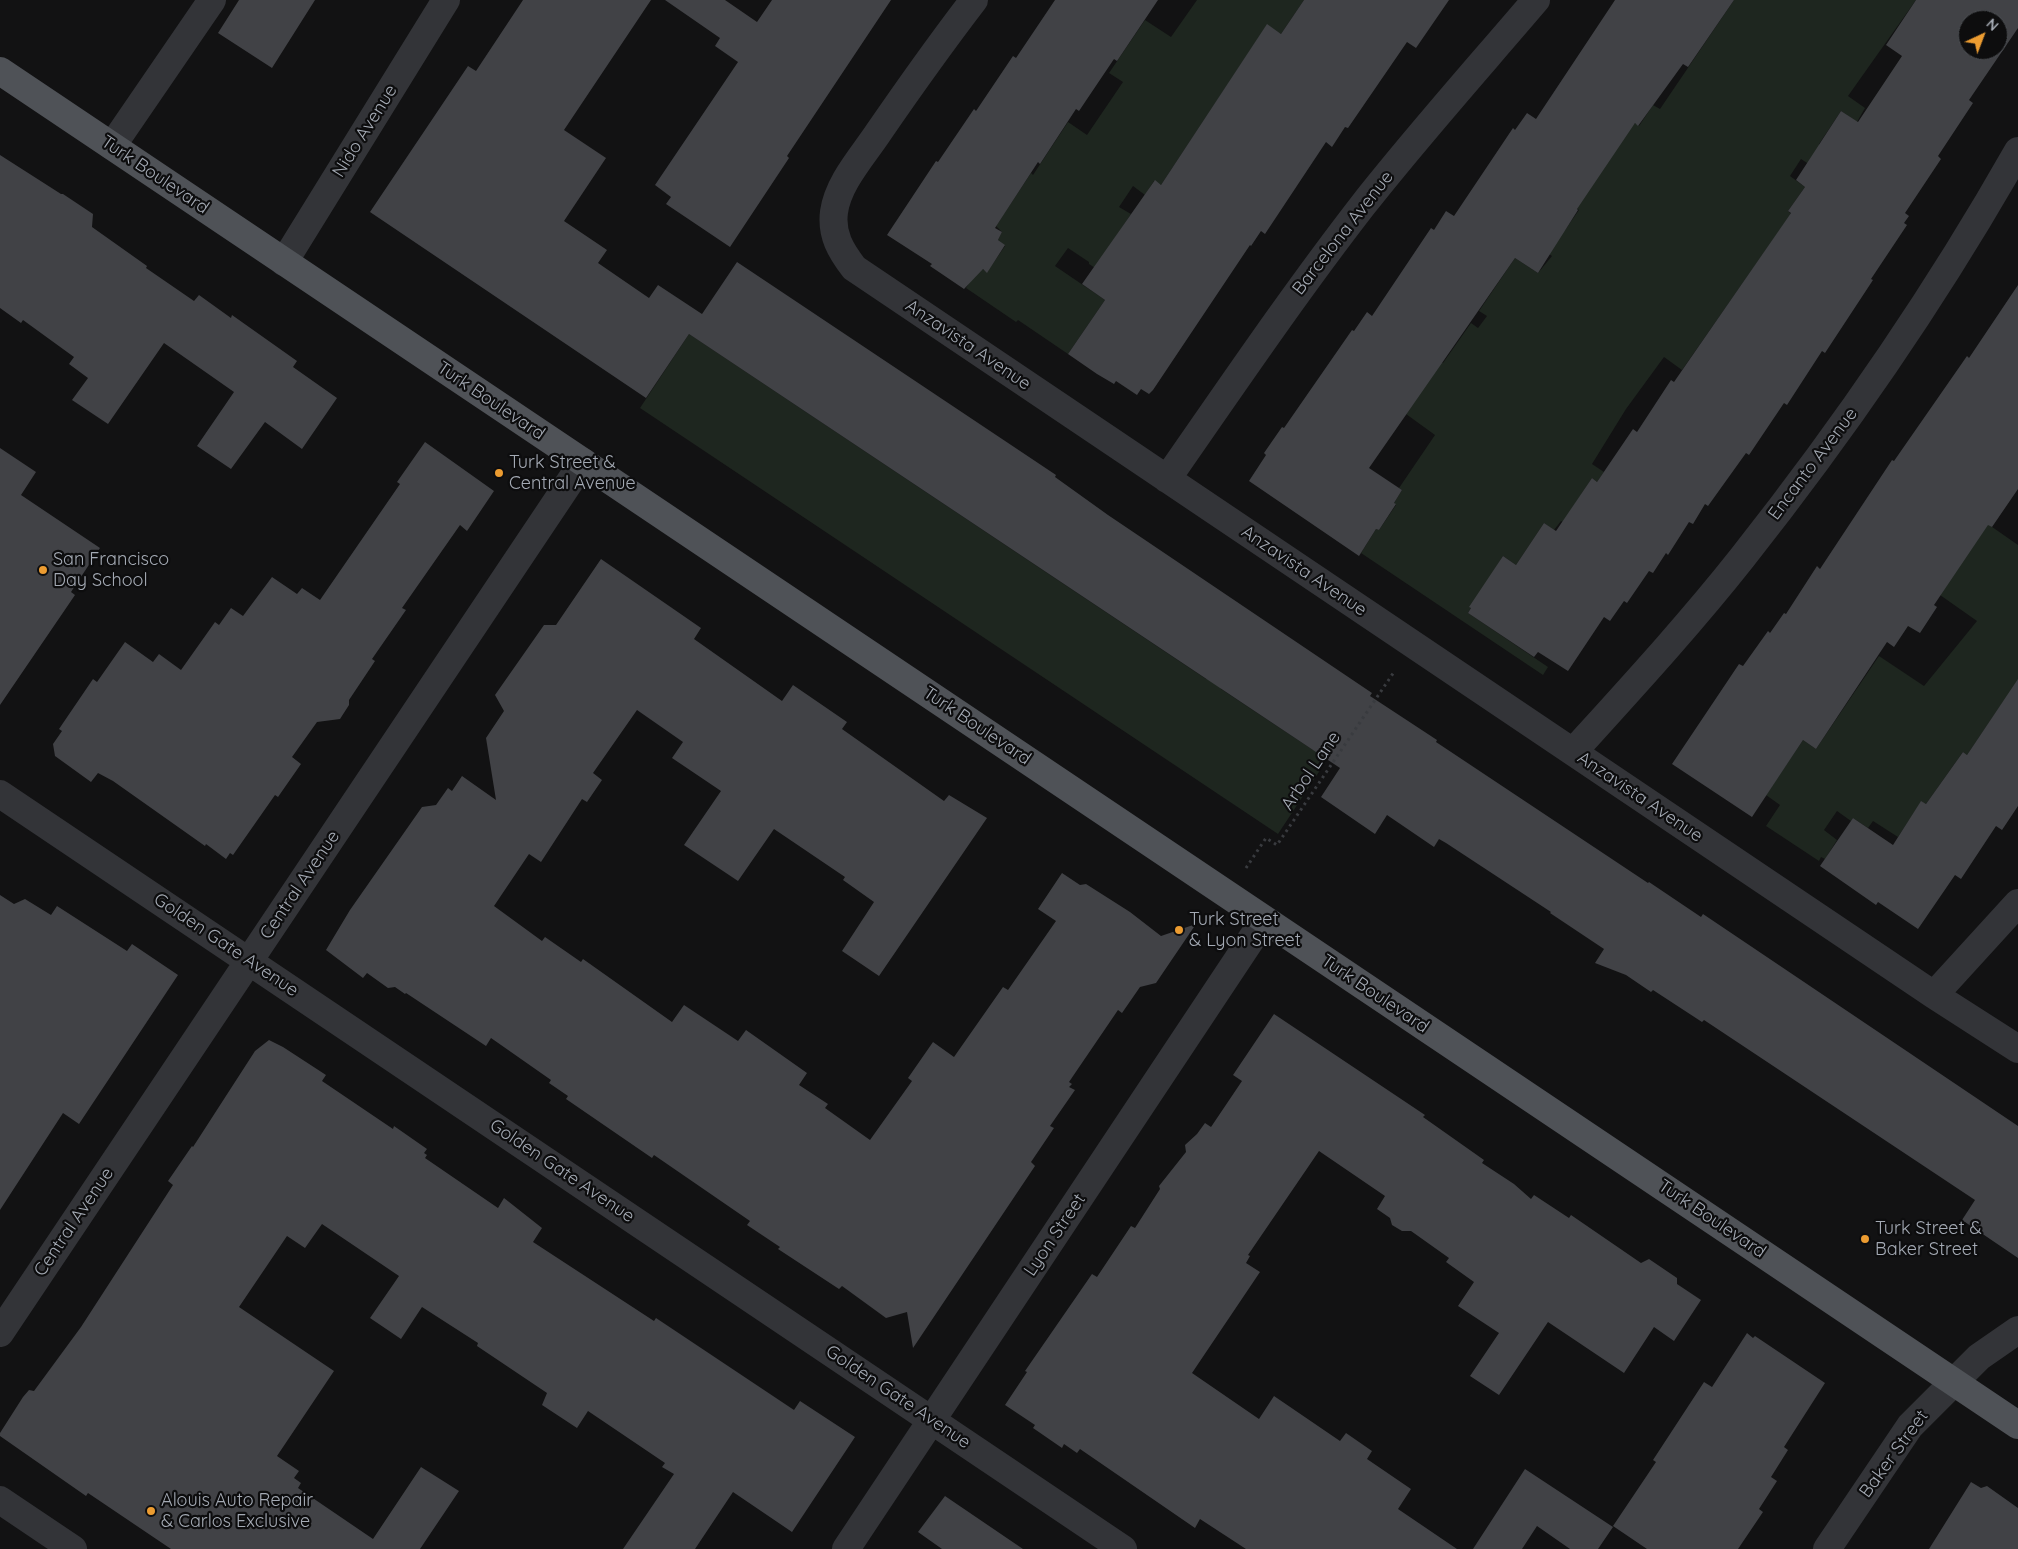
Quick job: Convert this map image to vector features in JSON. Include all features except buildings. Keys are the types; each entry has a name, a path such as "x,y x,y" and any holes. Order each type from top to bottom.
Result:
{"main road":[{"name":"Turk Boulevard","path":"0,71 2018,1425"}],"street":[{"path":"112,146 212,0"},
{"name":"Nido Avenue","path":"284,262 446,0"},
{"name":"Anzavista Avenue","path":"974,0 879,132 849,176 838,196 834,213 834,231 840,251 854,268 1413,645 1934,994 2018,1048"},
{"name":"Barcelona Avenue","path":"1167,479 1288,305 1363,205 1443,107 1536,0"},
{"name":"Encanto Avenue","path":"1573,752 1666,649 1782,507 1857,405 1933,294 2018,151"},
{"name":"Central Avenue","path":"0,1333 582,462"},
{"name":"Golden Gate Avenue","path":"0,794 1124,1549"},
{"path":"1934,994 2018,903"},
{"name":"Lyon Street","path":"846,1549 1264,920"},
{"name":"Baker Street","path":"1827,1549 1910,1426 1979,1357 2018,1330"},
{"path":"0,1500 73,1549"}],"path":[{"name":"Arbol Lane","path":"1228,895 1266,838 1277,845 1413,645"}],"shaded area":[{"path":"1197,0 1304,0 1281,34 1267,25 1161,185 1154,181 1145,195 1133,186 1119,207 1131,214 1095,268 1068,248 1055,266 1105,300 1068,354 966,288 979,267 987,272 1005,246 998,240 1002,232 996,226 1068,122 1087,135 1123,82 1109,73 1145,20 1171,37"},
{"path":"1734,0 1916,0 1848,96 1865,108 1857,122 1841,111 1819,144 1827,176 1801,159 1790,176 1805,187 1788,211 1791,214 1682,370 1664,357 1626,409 1592,464 1604,472 1597,482 1592,478 1563,522 1561,521 1554,530 1544,523 1516,565 1503,556 1468,613 1548,667 1543,675 1361,553 1376,529 1379,530 1396,505 1394,503 1402,490 1399,488 1435,435 1406,414 1436,359 1443,363 1471,323 1478,328 1487,316 1479,311 1515,258 1538,273 1552,256 1535,245 1565,230 1579,210 1565,200 1635,123 1639,126 1653,105 1660,109"},
{"path":"689,334 1206,679 1215,666 1221,689 1313,750 1336,746 1278,834 640,408"},
{"path":"1985,522 2018,545 2018,689 2003,702 1967,755 1963,752 1926,804 1921,802 1898,837 1873,821 1868,828 1853,818 1851,821 1837,811 1824,830 1837,840 1825,859 1821,857 1819,861 1766,826 1780,805 1766,795 1803,740 1816,749 1879,656 1924,686 1977,621 1940,595"}],"place":[{"name":"Turk Street & Central Avenue","path":"499,473"},
{"name":"San Francisco Day School","path":"43,570"},
{"name":"Turk Street & Lyon Street","path":"1179,930"},
{"name":"Turk Street & Baker Street","path":"1865,1239"},
{"name":"Alouis Auto Repair & Carlos Exclusive","path":"151,1511"}]}
